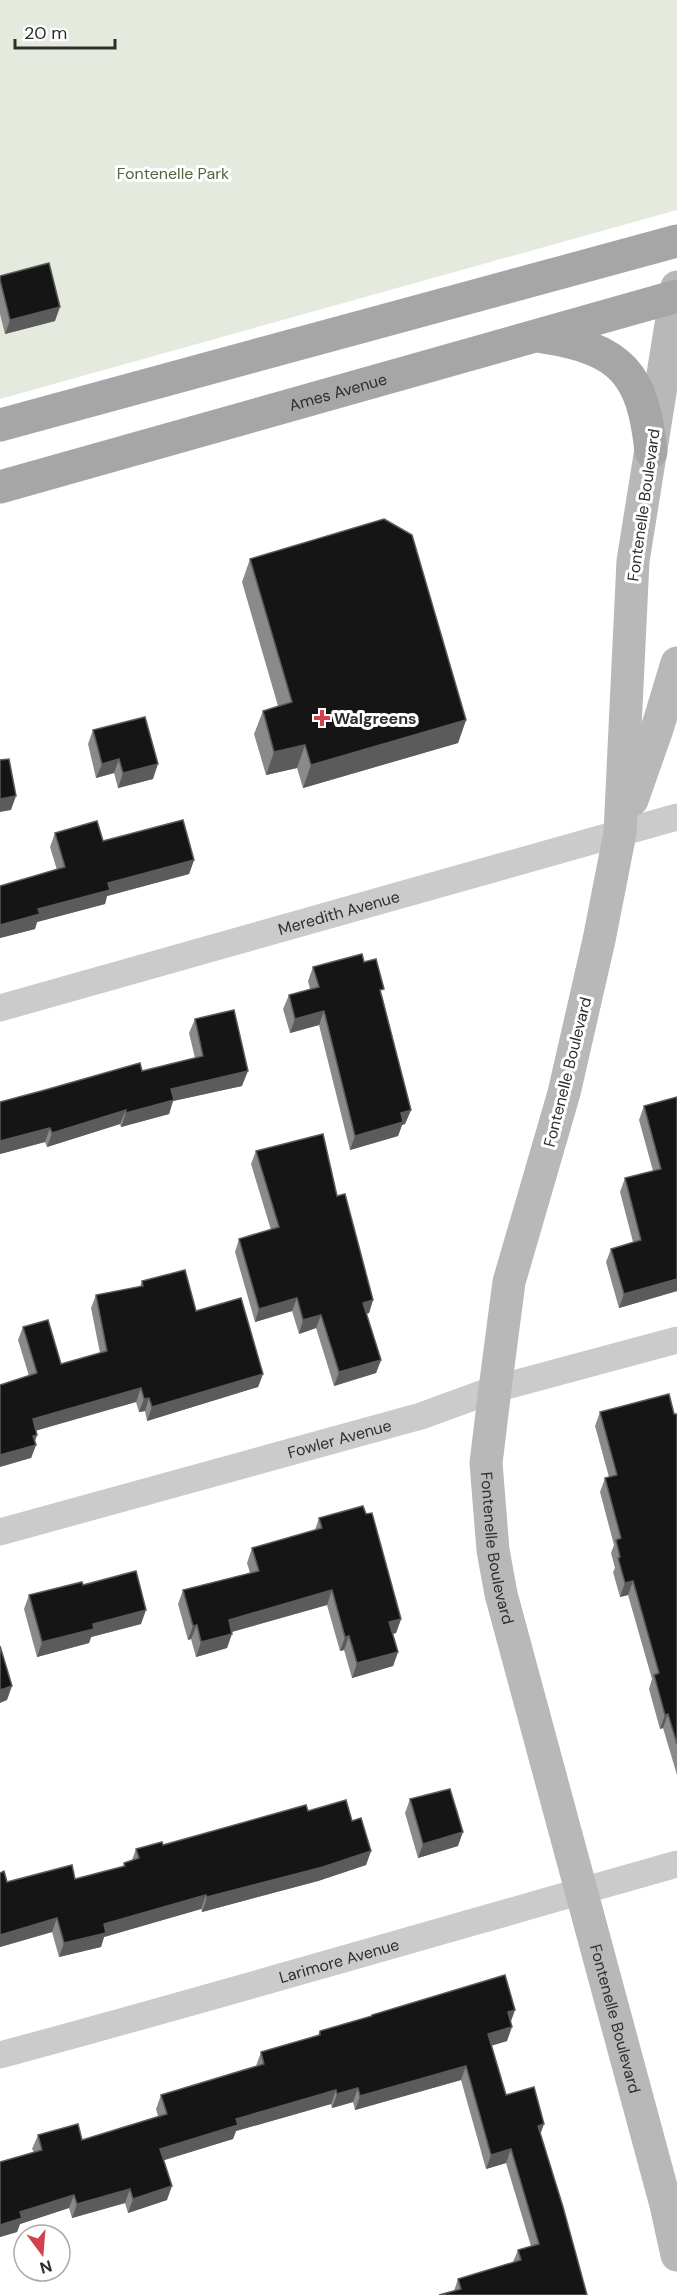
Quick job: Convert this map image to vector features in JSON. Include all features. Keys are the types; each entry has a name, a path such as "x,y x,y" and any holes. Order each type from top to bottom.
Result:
{"main road":[{"path":"0,425 677,241"},
{"name":"Ames Avenue","path":"0,488 536,336 676,293"},
{"name":"Fontenelle Boulevard","path":"676,293 633,561 620,833 599,940 564,1093 509,1282 486,1463 493,1550 501,1594 583,1891 663,2194 677,2256"},
{"path":"536,336 580,344 615,360 628,375 641,399 648,419 651,452"},
{"name":"Fontenelle Boulevard","path":"620,833 657,729 677,663"}],"street":[{"name":"Meredith Avenue","path":"0,1008 677,817"},
{"name":"Fowler Avenue","path":"0,1533 421,1416 495,1389 677,1340"},
{"name":"Larimore Avenue","path":"0,2055 170,2009 677,1864"}],"green space":[{"name":"Fontenelle Park","path":"0,0 677,0 677,210 0,399"}],"building":[{"path":"49,263 60,307 10,320 0,276"},
{"name":"Walgreens","path":"384,519 412,535 466,720 311,765 305,745 274,752 263,711 292,702 250,559"},
{"path":"145,717 158,764 123,773 119,759 102,764 93,730"},
{"path":"9,759 16,796 0,799 0,760"},
{"path":"183,820 194,860 108,883 110,890 38,909 40,914 0,925 0,886 65,867 55,833 97,821 103,841"},
{"path":"362,954 364,962 376,959 384,989 380,990 411,1110 401,1113 403,1122 355,1136 324,1011 295,1019 289,995 319,987 313,967"},
{"path":"234,1010 248,1071 171,1089 174,1100 126,1113 126,1110 52,1133 50,1128 0,1141 0,1102 140,1063 142,1071 203,1056 195,1019"},
{"path":"677,1097 677,1279 624,1294 611,1249 641,1240 625,1178 661,1169 644,1106"},
{"path":"323,1134 337,1196 345,1194 373,1300 363,1303 381,1360 339,1372 321,1315 303,1320 297,1298 259,1309 239,1239 279,1227 256,1151"},
{"path":"185,1270 196,1311 241,1298 263,1374 152,1407 149,1398 144,1399 141,1388 33,1419 37,1435 33,1436 36,1445 0,1455 0,1385 37,1373 23,1327 48,1320 61,1364 107,1351 96,1295 143,1286 142,1281"},
{"path":"669,1394 674,1414 677,1414 677,1744 668,1714 665,1715 654,1675 659,1673 633,1581 625,1583 618,1558 620,1557 616,1540 621,1538 605,1478 617,1475 600,1412"},
{"path":"363,1506 366,1514 372,1513 401,1619 389,1622 398,1652 357,1663 349,1636 345,1637 332,1590 229,1620 232,1634 201,1642 197,1625 193,1626 183,1590 259,1571 252,1548 322,1528 319,1518"},
{"path":"136,1571 146,1610 93,1624 94,1629 42,1642 29,1595 82,1582 83,1585"},
{"path":"0,1646 12,1686 0,1690"},
{"path":"450,1789 463,1832 423,1844 410,1799"},
{"path":"346,1800 352,1821 361,1818 371,1851 323,1867 207,1897 206,1895 104,1924 106,1933 64,1943 57,1918 0,1935 0,1873 4,1871 7,1882 72,1865 75,1879 125,1866 124,1863 139,1858 136,1849 162,1842 163,1845 306,1805 308,1811"},
{"path":"505,1975 515,2010 508,2012 512,2027 488,2034 506,2095 534,2087 544,2124 538,2126 587,2295 439,2295 461,2289 458,2279 521,2260 518,2250 539,2244 511,2149 491,2155 466,2066 360,2096 358,2088 337,2094 336,2090 236,2119 238,2125 160,2149 172,2186 133,2199 130,2189 77,2204 74,2195 20,2212 22,2218 0,2225 0,2162 42,2150 38,2135 78,2124 82,2140 167,2114 161,2095 264,2064 261,2052 320,2035 320,2031"}],"place":[{"name":"Walgreens","path":"322,718"}]}
